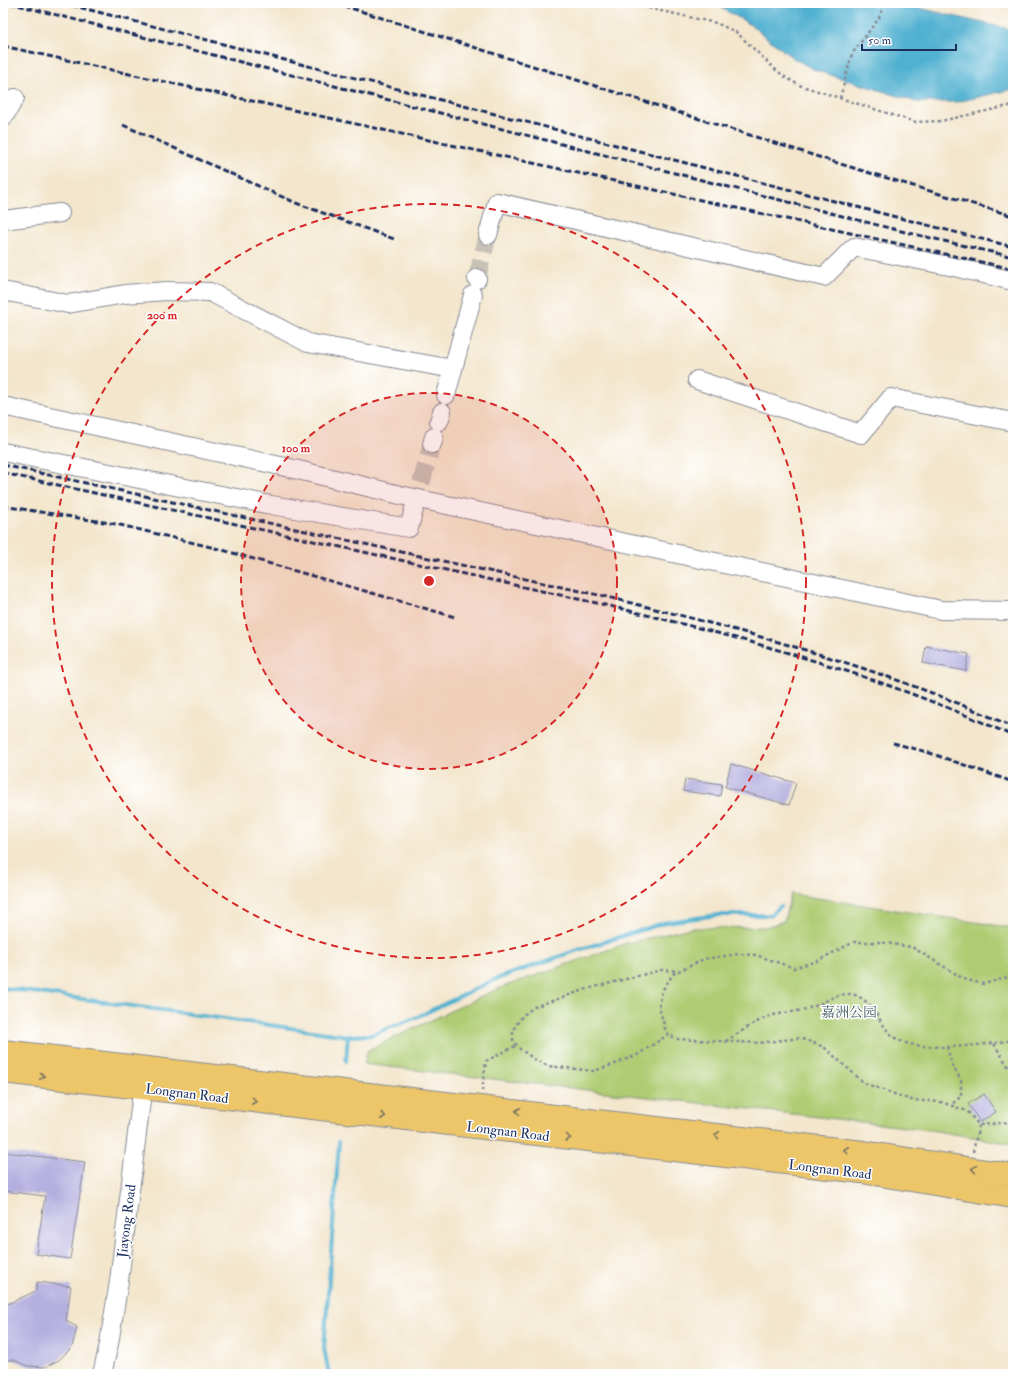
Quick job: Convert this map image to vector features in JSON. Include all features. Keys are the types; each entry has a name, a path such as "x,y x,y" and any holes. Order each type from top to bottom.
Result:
{"main road":[{"name":"Longnan Road","path":"3,1051 144,1078 854,1171 1013,1197"},
{"name":"Longnan Road","path":"3,1072 144,1078 480,1107 863,1152 1013,1175"}],"street":[{"path":"3,118 15,98"},
{"path":"488,235 497,202 824,277 854,248 954,267 1013,281"},
{"path":"3,220 60,213"},
{"path":"439,422 475,284"},
{"path":"3,291 68,304 167,290 210,292 308,343 453,369"},
{"path":"696,380 861,434 891,398 1013,422"},
{"path":"3,406 290,468 400,495 941,610 1013,611"},
{"path":"3,452 271,505 409,528 414,509"},
{"name":"Jiayong Road","path":"102,1374 109,1344 119,1281 144,1078"}],"path":[{"path":"625,3 716,22 736,32 785,77 799,85 915,122 941,121 1013,105"},
{"path":"840,98 852,54 880,18 884,3"},
{"path":"979,1125 967,1111 951,1105 941,1102 911,1100 864,1083 824,1047 800,1038 758,1044 676,1039 666,1032 659,1007 662,992 673,974 704,959 738,954 756,955 794,968 817,961 854,942 879,942 912,947 964,978 983,984 1013,976"},
{"path":"669,1034 639,1054 594,1071 548,1066 534,1059 513,1041 513,1030 522,1016 534,1006 587,989 661,970 680,971"},
{"path":"725,1042 765,1018 785,1012 809,1009 840,994 854,995 870,1004 893,1037 902,1042 921,1046 948,1047 994,1044 1013,1040"},
{"path":"994,1044 1013,1074"},
{"path":"480,1107 486,1061 517,1045"},
{"path":"948,1047 952,1065 961,1080 961,1096 951,1105"},
{"path":"979,1125 1013,1122"},
{"path":"969,1168 979,1125"}],"green space":[{"name":"嘉洲公园","path":"791,894 1013,928 1013,1144 930,1130 364,1064 368,1050 497,989 627,943 691,928 766,927 784,921"}],"water":[{"path":"712,3 898,3 1013,30 1013,89 957,102 917,102 815,70 793,58 748,23"}],"building":[{"path":"926,646 969,654 966,671 923,663"},
{"path":"731,764 796,783 789,805 725,787"},
{"path":"685,779 722,784 720,796 683,791"},
{"path":"984,1094 996,1112 980,1122 968,1104"},
{"path":"3,1152 85,1162 70,1259 36,1254 45,1196 3,1191"},
{"path":"37,1282 71,1286 66,1321 77,1327 72,1347 59,1360 45,1367 27,1366 14,1360 3,1360 3,1306 36,1291"}],"waterway":[{"path":"348,1036 371,1035 415,1018 496,979 572,952 667,922 718,915 770,915 781,906"},
{"path":"3,988 348,1036 346,1061"},
{"path":"329,1374 324,1348 339,1142"}],"tunnel":[{"path":"477,278 488,235"},
{"path":"414,509 432,444"}],"railway":[{"path":"10,3 905,232 1013,257"},
{"path":"63,3 1013,247"},
{"path":"335,3 847,166 1013,216"},
{"path":"3,46 1013,269"},
{"path":"123,125 296,203 394,239"},
{"path":"3,465 603,596 707,622 862,668 913,686 1013,727"},
{"path":"3,473 601,604 706,630 758,644 862,676 913,694 1013,736"},
{"path":"3,506 116,524 219,549 455,617"},
{"path":"893,743 927,752 1013,782"}]}
